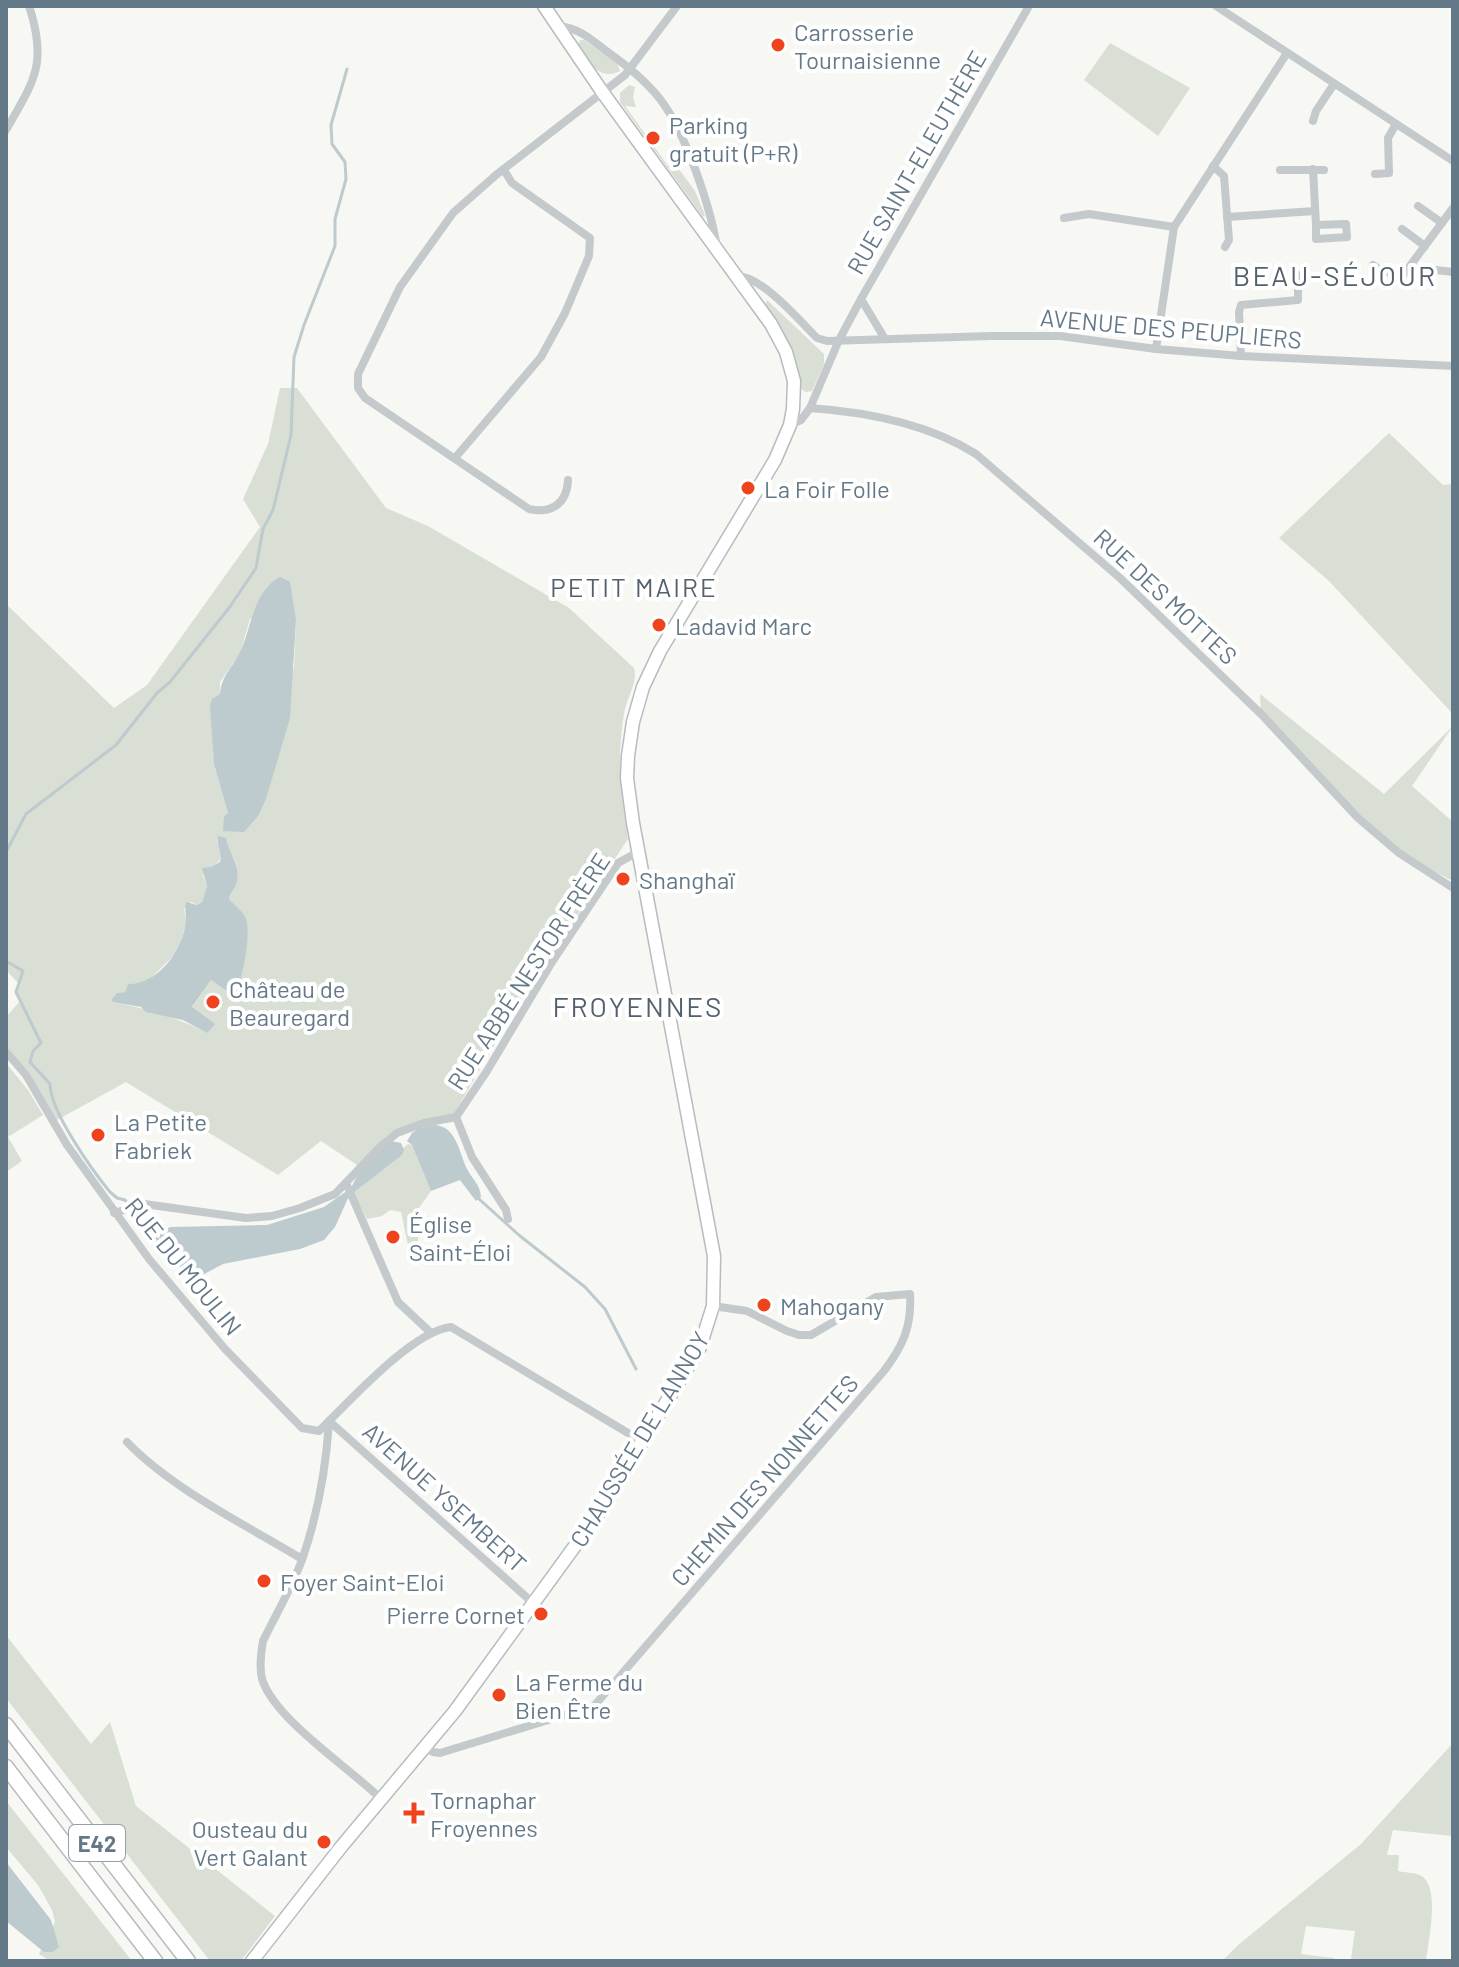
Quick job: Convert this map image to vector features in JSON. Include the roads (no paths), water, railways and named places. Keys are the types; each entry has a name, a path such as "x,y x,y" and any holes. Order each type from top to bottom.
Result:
{"highway":[{"name":"E42","path":"6,1725 188,1961"},
{"name":"E42","path":"6,1767 155,1961"}],"main road":[{"name":"CHAUSSÉE DE LANNOY","path":"252,1961 465,1698 596,1517 700,1347 713,1306 714,1256 638,852 629,798 628,756 643,687 660,651 767,475 790,425 794,381 786,352 771,324 603,93 544,6"}],"street":[{"path":"6,130 32,84 38,59 38,36 29,6"},
{"path":"568,480 567,492 560,503 542,512 529,509 365,398 358,388 358,374 400,287 453,213 630,70 677,6"},
{"name":"RUE SAINT-ELEUTHÈRE","path":"810,408 839,340 861,299 1029,6"},
{"path":"1216,6 1453,161"},
{"path":"557,26 570,26 585,35 630,70 662,101 677,127 712,215 717,249"},
{"path":"1156,349 1174,227 1287,53"},
{"path":"1313,121 1334,84"},
{"path":"1375,174 1389,173 1388,138 1396,124"},
{"path":"1213,166 1224,176 1229,240 1225,247"},
{"path":"1313,169 1316,225"},
{"path":"455,458 541,357 565,313 589,256 590,238 512,183 504,170"},
{"path":"1280,170 1324,170"},
{"path":"1418,206 1446,221"},
{"path":"1373,265 1383,272 1404,274 1453,208"},
{"path":"1227,217 1315,211"},
{"path":"1064,218 1089,214 1174,227"},
{"path":"1402,229 1425,246"},
{"path":"1410,267 1453,272"},
{"path":"1241,356 1241,305 1298,300 1298,275"},
{"name":"AVENUE DES PEUPLIERS","path":"736,276 745,276 765,288 817,338 827,341 1060,336 1241,356 1453,366"},
{"path":"861,299 885,339"},
{"path":"790,425 801,420 810,408"},
{"name":"RUE DES MOTTES","path":"810,408 878,415 956,441 976,454 1120,578 1261,714 1344,806 1382,840 1453,888"},
{"name":"RUE ABBÉ NESTOR FRÈRE","path":"114,1213 144,1204 220,1216 272,1216 335,1194 397,1133 424,1123 456,1117 552,962 618,863 638,852"},
{"name":"RUE DU MOULIN","path":"6,1052 26,1075 67,1145 114,1213 163,1277 225,1349 302,1428 319,1431 329,1421"},
{"name":"RUE ABBÉ NESTOR FRÈRE","path":"456,1117 472,1157 506,1210 508,1219"},
{"path":"347,1185 398,1302 430,1332"},
{"name":"CHEMIN DES NONNETTES","path":"425,1747 440,1753 594,1706 884,1371 906,1336 911,1315 910,1294 876,1297 822,1331 799,1335 747,1311 713,1306"},
{"path":"381,1799 277,1707 262,1679 260,1656 263,1641 302,1559 316,1513 327,1454 329,1421 382,1371 430,1332 456,1328 643,1442"},
{"name":"AVENUE YSEMBERT","path":"329,1421 533,1603"},
{"path":"127,1442 170,1479 302,1559"}],"waterway":[{"path":"6,852 26,814 116,745 229,608 256,568 263,529 273,510 291,435 294,357 335,246 335,219 346,179 345,162 332,144 331,125 347,69"},
{"path":"6,961 23,971 16,992 41,1043 33,1051 30,1062 50,1084 64,1124 93,1170 110,1192 125,1200 146,1233 159,1240"},
{"path":"479,1199 585,1287 605,1309 636,1369"}],"place":[{"name":"Carrosserie Tournaisienne","path":"778,45"},
{"name":"Parking gratuit (P+R)","path":"653,138"},
{"name":"La Foir Folle","path":"748,488"},
{"name":"Ladavid Marc","path":"659,625"},
{"name":"Shanghaï","path":"623,879"},
{"name":"Château de Beauregard","path":"213,1002"},
{"name":"La Petite Fabriek","path":"98,1135"},
{"name":"Église Saint-Éloi","path":"393,1237"},
{"name":"Mahogany","path":"764,1305"},
{"name":"Foyer Saint-Eloi","path":"264,1581"},
{"name":"Pierre Cornet","path":"541,1614"},
{"name":"La Ferme du Bien Être","path":"499,1695"},
{"name":"Tornaphar Froyennes","path":"414,1813"},
{"name":"Ousteau du Vert Galant","path":"324,1842"}],"district":[{"name":"BEAU-SÉJOUR","path":"1335,275"},
{"name":"PETIT MAIRE","path":"634,586"},
{"name":"FROYENNES","path":"638,1006"}]}
